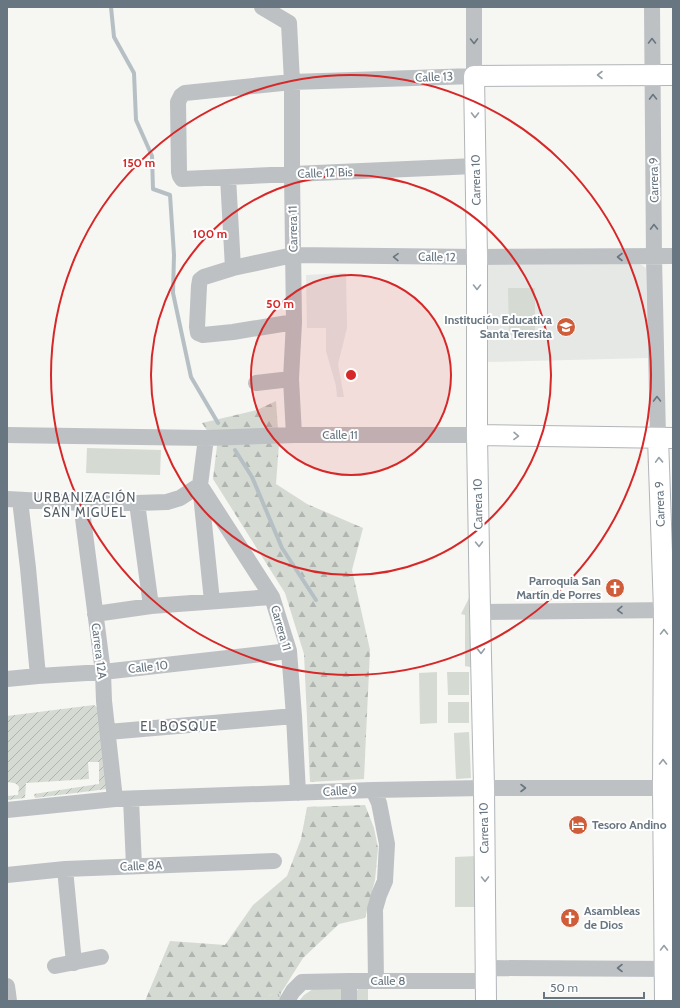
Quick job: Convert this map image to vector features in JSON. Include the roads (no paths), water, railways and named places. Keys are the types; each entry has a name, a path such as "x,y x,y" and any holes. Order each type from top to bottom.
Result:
{"main road":[{"name":"Calle 13","path":"474,76 673,75"},
{"name":"Carrera 10","path":"474,76 477,257 477,435 484,788 486,1001"},
{"name":"Calle 11","path":"477,435 666,438"},
{"name":"Carrera 9","path":"665,1001 669,969 666,438"}],"street":[{"name":"Carrera 11","path":"262,7 289,24 292,82 294,322 291,379 294,435"},
{"name":"Carrera 10","path":"474,7 474,76"},
{"name":"Carrera 9","path":"652,7 654,257 666,438"},
{"name":"Calle 13","path":"179,172 178,102 181,96 185,93 292,82 474,76"},
{"name":"Calle 12 Bis","path":"179,172 182,179 475,166"},
{"path":"228,177 233,268"},
{"name":"Calle 12","path":"294,322 233,332 203,335 198,333 197,327 200,280 204,277 233,268 293,255 477,257 673,256"},
{"path":"256,383 291,379"},
{"name":"Calle 11","path":"7,435 206,438 294,435 477,435"},
{"path":"206,438 200,485 212,601"},
{"name":"Carrera 11","path":"200,485 272,597 289,651 298,793"},
{"path":"38,676 29,576 14,500 81,503 166,502 180,498 200,485"},
{"name":"Carrera 12A","path":"81,503 103,672 104,701 115,799"},
{"path":"137,503 151,606"},
{"path":"95,614 151,606 272,597"},
{"path":"480,612 668,610"},
{"name":"Calle 10","path":"7,680 38,676 103,672 289,651"},
{"path":"108,732 294,716"},
{"name":"Calle 9","path":"7,810 115,799 373,790 484,788 668,788"},
{"path":"373,790 379,803 387,844 385,881 379,894 375,909 376,981"},
{"path":"132,799 134,866"},
{"name":"Calle 8A","path":"7,875 66,869 274,861"},
{"path":"66,869 74,963"},
{"path":"55,966 101,957"},
{"name":"Calle 8","path":"290,996 302,982 376,981 486,974 669,969"},
{"path":"349,981 349,1001"},
{"path":"7,986 9,1001"}],"waterway":[{"path":"111,7 114,37 134,73 136,120 152,156 153,189 170,195 174,255 173,293 191,377 218,423"},
{"path":"235,450 252,477 282,548 316,600"}],"place":[{"name":"Institución Educativa Santa Teresita","path":"566,327"},
{"name":"Parroquia San Martín de Porres","path":"615,588"},
{"name":"Tesoro Andino","path":"578,825"},
{"name":"Asambleas de Dios","path":"570,918"}],"district":[{"name":"URBANIZACIÓN SAN MIGUEL","path":"85,504"},
{"name":"EL BOSQUE","path":"179,726"}]}
